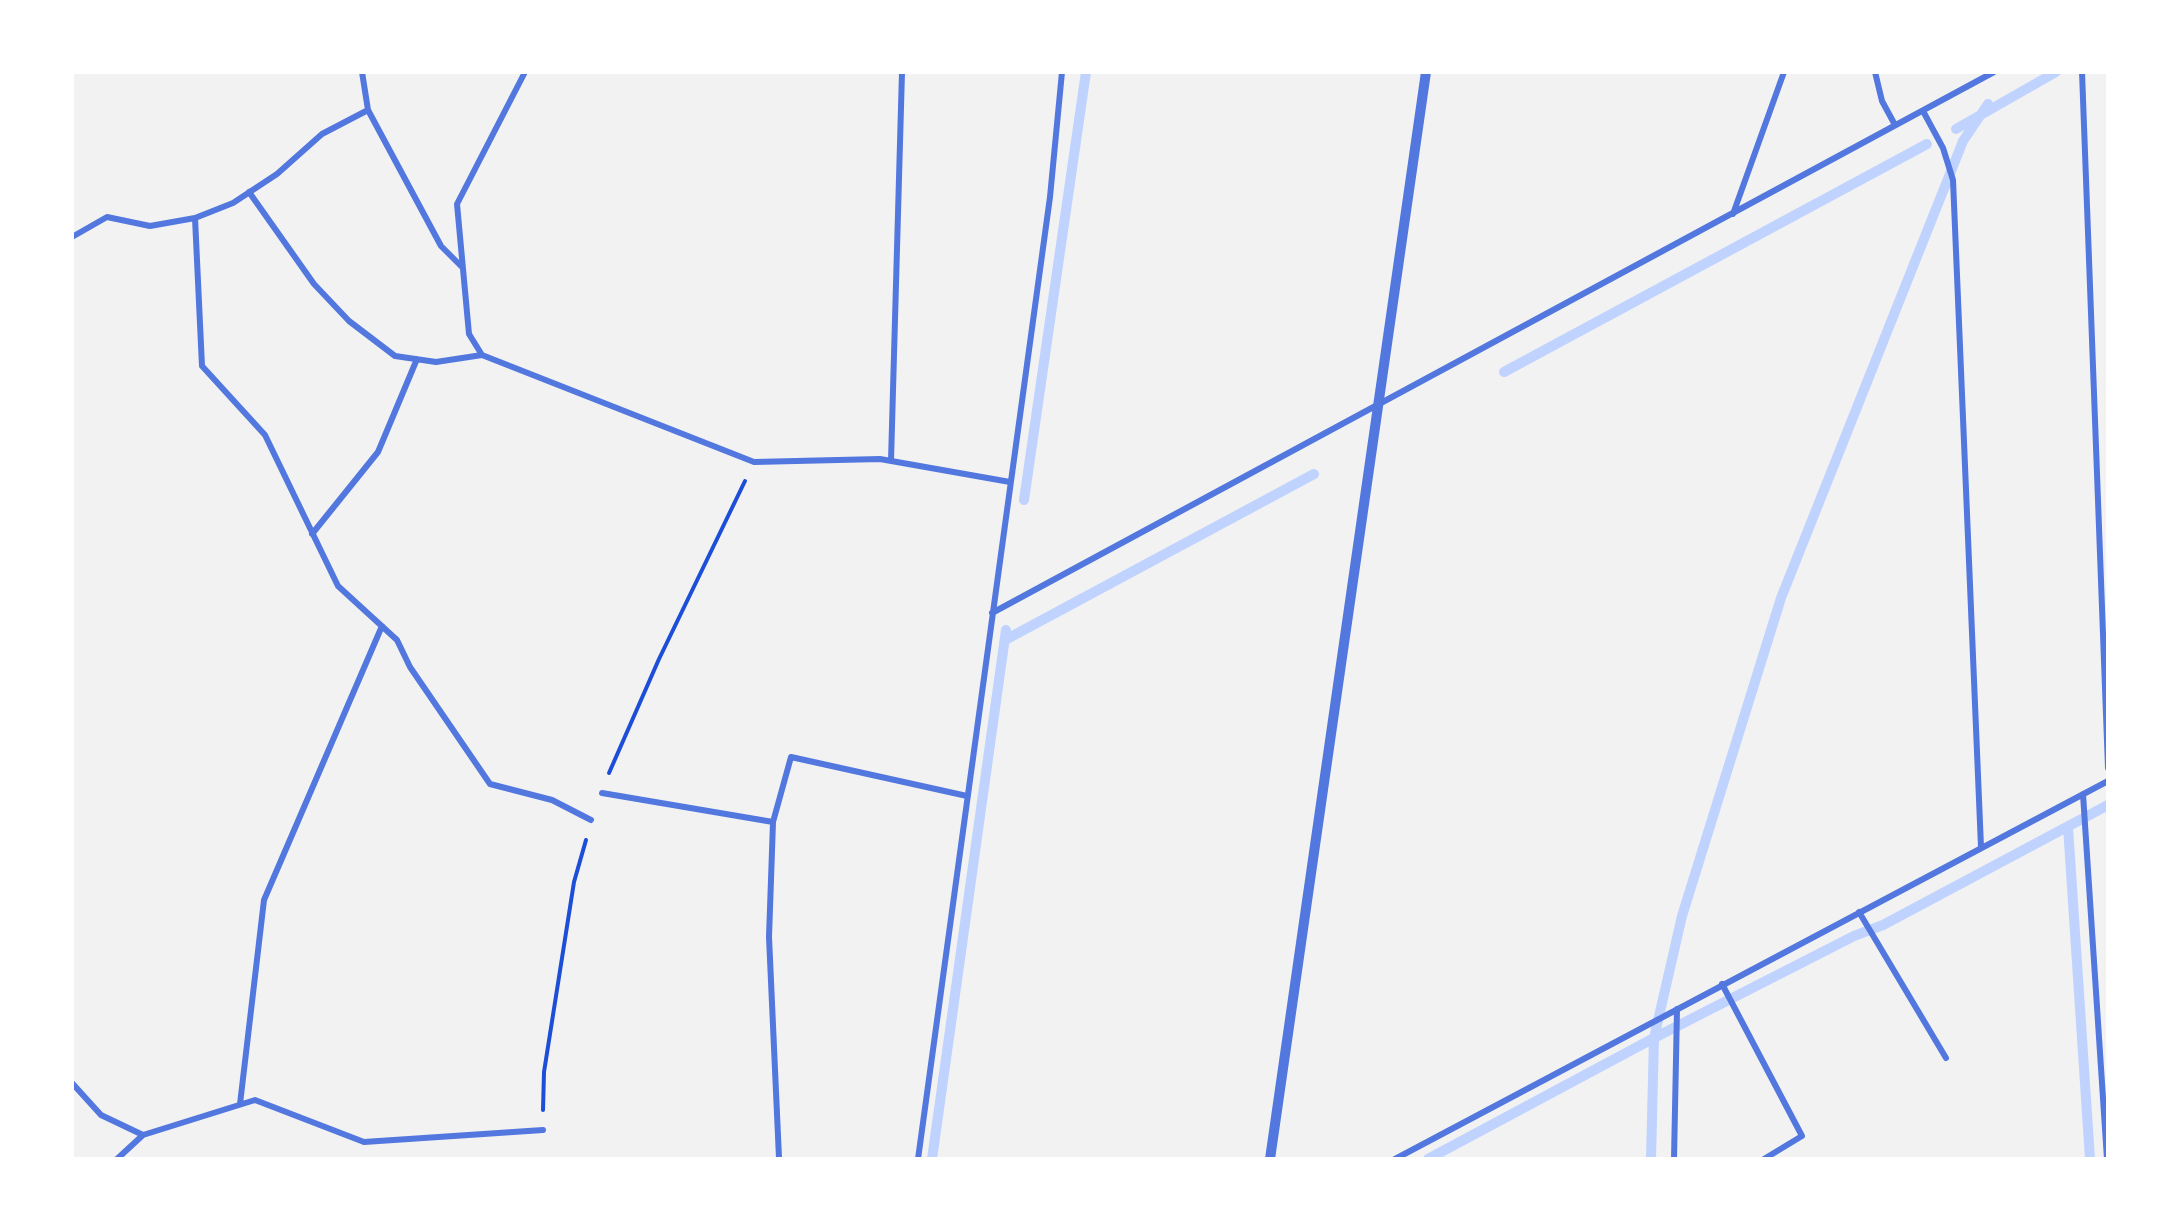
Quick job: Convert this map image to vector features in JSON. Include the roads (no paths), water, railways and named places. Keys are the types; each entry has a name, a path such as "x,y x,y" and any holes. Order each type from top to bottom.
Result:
{"street":[{"path":"362,72 368,110 441,246 462,267"},
{"path":"482,355 469,334 457,204 525,72"},
{"path":"891,461 902,72"},
{"path":"918,1159 1050,197 1062,72"},
{"path":"1270,1159 1426,72"},
{"path":"1733,214 1784,72"},
{"path":"1875,72 1882,101 1895,125"},
{"path":"992,613 1994,72"},
{"path":"2082,72 2108,768"},
{"path":"72,237 107,217 150,225 195,218 233,203 277,174 322,134 368,110"},
{"path":"1923,111 1943,148 1953,180 1981,847"},
{"path":"249,192 314,284 348,321 395,356 436,362 482,355 753,462 880,459 1010,483"},
{"path":"195,218 202,366 265,435 338,586 397,640 410,667 490,784 552,800 591,820"},
{"path":"312,534 378,452 417,359"},
{"path":"240,1104 264,900 382,626"},
{"path":"779,1158 769,937 773,822 791,757 967,796"},
{"path":"1395,1159 1647,1023 1724,987 1859,912 2108,781"},
{"path":"602,793 773,822"},
{"path":"2083,794 2107,1159"},
{"path":"1859,912 1946,1058"},
{"path":"1724,987 1803,1136 1764,1159"},
{"path":"1674,1159 1677,1009"},
{"path":"72,1083 101,1115 143,1135"},
{"path":"117,1159 143,1135 255,1100 364,1142 543,1130"}],"waterway":[{"path":"1024,500 1086,72"},
{"path":"1956,129 2056,72"},
{"path":"1651,1159 1654,1038 1682,916 1781,598 1963,141 1988,104"},
{"path":"1504,372 1927,144"},
{"path":"1005,640 1314,474"},
{"path":"932,1159 1006,630"},
{"path":"1428,1159 1654,1038 1854,936 1883,925 2108,805"},
{"path":"2068,827 2090,1159"}]}
